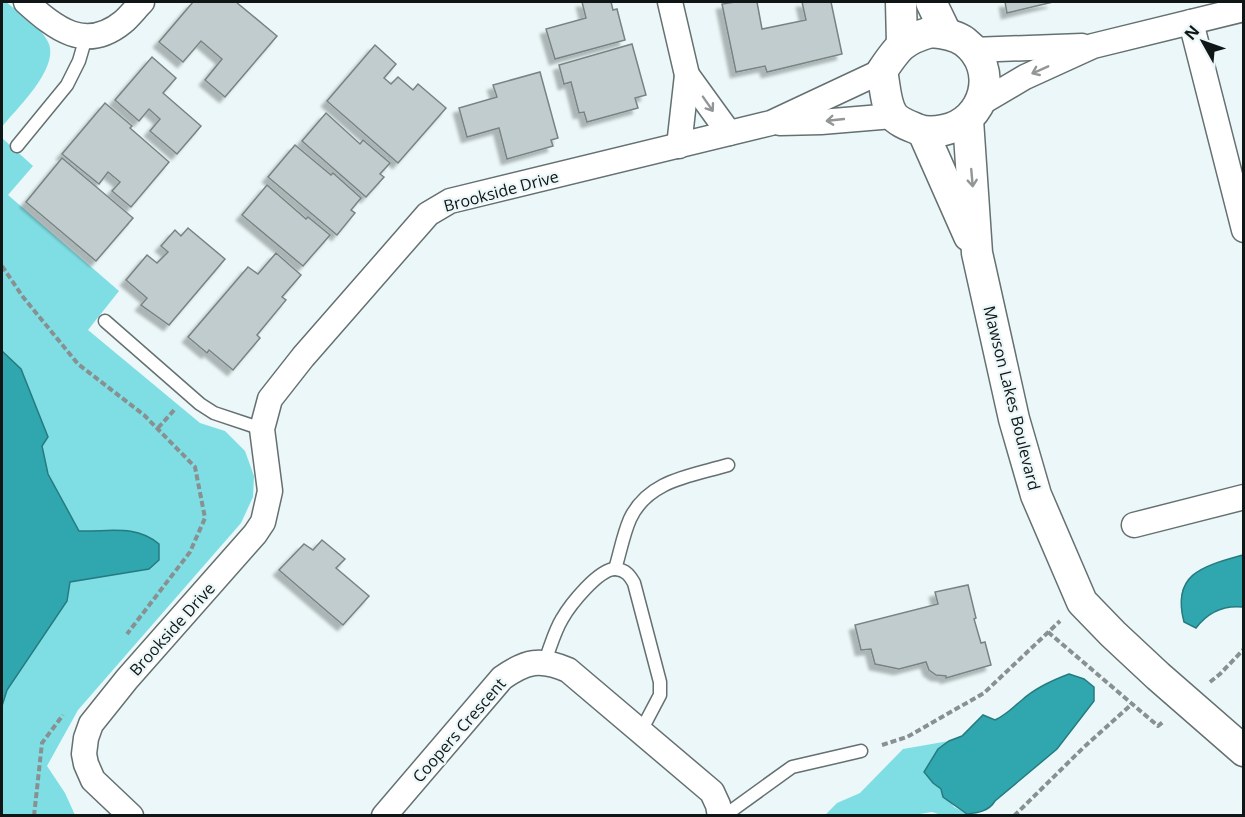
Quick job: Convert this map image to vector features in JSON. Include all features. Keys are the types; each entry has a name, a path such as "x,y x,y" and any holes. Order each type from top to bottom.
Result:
{"street":[{"path":"26,2 50,24 64,31 86,37 107,33 124,21 142,2"},
{"path":"670,2 687,75 679,146"},
{"path":"901,2 902,44"},
{"path":"931,2 946,33"},
{"path":"972,50 1093,45 1244,9"},
{"path":"1191,22 1244,230"},
{"path":"974,111 985,85 978,57 965,42 946,33 931,32 912,37 902,44 882,71 893,116 923,132 934,132 956,128 974,111 1025,77 1093,45"},
{"name":"Brookside Drive","path":"131,816 93,780 84,754 86,738 97,716 263,522 270,491 262,429 270,399 400,244 428,214 450,201 771,123 882,71"},
{"path":"687,75 729,134"},
{"name":"Mawson Lakes Boulevard","path":"974,111 977,253 1014,419 1035,495 1082,602 1158,676 1244,751"},
{"name":"Brookside Drive","path":"771,123 821,122 893,116"},
{"name":"Mawson Lakes Boulevard","path":"923,132 977,253"},
{"path":"1134,525 1244,497"},
{"name":"Coopers Crescent","path":"384,816 502,678 517,668 533,662 544,663"},
{"path":"544,663 552,663 568,670 711,792 722,816"}],"lane":[{"path":"17,146 67,85 79,61 86,37"},
{"path":"105,321 200,404 214,413 262,429"},
{"path":"615,569 630,520 646,495 657,487 728,465"},
{"path":"544,663 561,620 575,601 602,574 615,569 626,572 634,583 660,682 660,695 640,731"},
{"path":"722,816 792,767 861,751"}],"path":[{"path":"2,266 23,297 78,364 144,415 195,467 205,518 190,552 120,642"},
{"path":"158,428 175,408"},
{"path":"861,751 907,737 984,693 1025,652 1082,602"},
{"path":"1014,816 1083,748 1134,703"},
{"path":"34,816 42,743 70,706"}],"shaded area":[{"path":"2,2 6,2 41,32 49,44 50,54 42,77 2,127"},
{"path":"2,138 33,166 8,195 119,291 88,330 200,423 225,431 245,451 254,476 253,497 241,523 78,710 47,766 65,793 75,815 2,815"},
{"path":"2,351 21,369 48,437 42,446 48,474 79,531 121,530 140,534 159,544 159,560 149,569 70,582 67,601 7,690 2,706"},
{"path":"1243,555 1243,607 1229,607 1216,611 1196,628 1184,622 1181,606 1182,592 1194,574 1216,563"},
{"path":"1069,674 1084,679 1094,687 1094,701 1057,749 983,811 967,814 943,797 941,789 924,772 938,749 962,736 983,715 995,720 1038,688"},
{"path":"949,741 938,749 929,763 933,783 941,789 954,807 967,814 941,815 932,812 907,816 824,816 837,803 860,793 903,749"}],"building":[{"path":"193,2 236,2 277,36 225,97 205,80 222,59 201,41 183,62 159,42"},
{"path":"582,2 611,2 613,10 617,9 625,40 555,59 546,29 586,18"},
{"path":"757,2 762,29 806,20 802,2 831,2 842,54 767,72 765,66 736,72 722,4"},
{"path":"1005,2 1053,2 1007,13"},
{"path":"632,44 646,95 635,98 638,108 587,122 584,112 579,113 571,82 564,84 559,65"},
{"path":"375,45 396,64 384,78 391,84 398,77 413,90 418,84 446,108 398,163 327,101"},
{"path":"152,57 176,78 163,93 201,126 177,154 150,131 160,119 149,109 139,121 115,100"},
{"path":"540,72 558,138 551,140 553,146 507,159 499,128 467,137 459,108 497,97 493,85"},
{"path":"105,103 169,162 131,207 112,191 120,182 108,172 99,184 62,154"},
{"path":"326,113 360,144 363,140 390,163 380,174 384,177 366,197 302,141"},
{"path":"295,145 331,175 333,173 361,198 351,210 355,213 337,235 268,177"},
{"path":"62,158 133,218 96,261 26,202"},
{"path":"267,185 306,219 308,217 330,235 303,266 242,215"},
{"path":"188,228 225,259 169,325 141,305 147,298 126,280 147,255 157,263 168,252 161,246 175,230 181,236"},
{"path":"276,253 301,275 282,297 286,300 257,335 260,338 233,370 209,350 207,353 188,337 248,267 258,274"},
{"path":"322,540 345,559 336,568 369,596 343,625 279,570 304,544 313,550"},
{"path":"968,585 976,618 974,619 981,643 985,642 991,665 946,678 946,676 936,675 929,670 926,662 899,669 875,664 871,649 861,650 855,625 938,604 935,592"}]}
